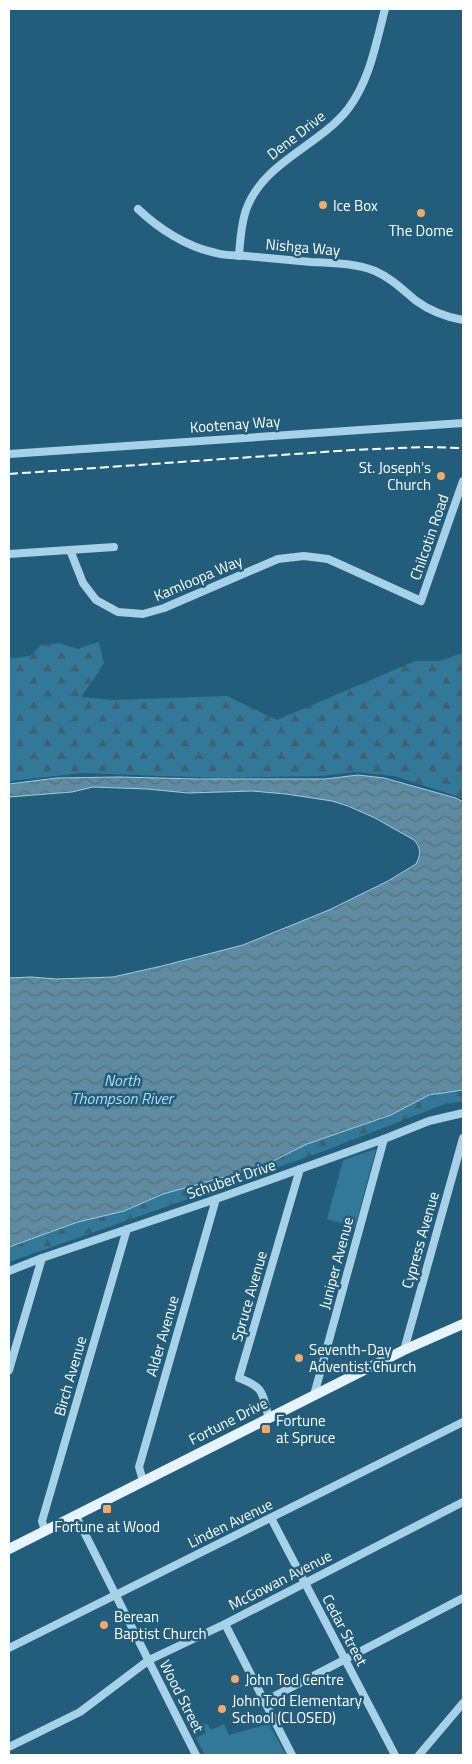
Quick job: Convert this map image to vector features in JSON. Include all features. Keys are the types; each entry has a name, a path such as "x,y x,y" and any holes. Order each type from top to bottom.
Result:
{"main road":[{"name":"Fortune Drive","path":"9,1549 404,1350 463,1324"}],"street":[{"name":"Dene Drive","path":"239,256 240,233 246,210 265,178 328,131 347,110 360,91 385,9"},
{"name":"Nishga Way","path":"138,209 158,226 178,238 217,254 362,267 394,282 413,298 435,312 447,317 463,320"},
{"name":"Kootenay Way","path":"9,454 463,423"},
{"name":"Chilcotin Road","path":"421,601 463,481"},
{"path":"9,554 114,547"},
{"name":"Kamloopa Way","path":"70,550 83,583 96,600 118,612 143,614 164,608 278,559 304,556 328,559 421,601"},
{"name":"Schubert Drive","path":"9,1271 384,1139 429,1121 463,1113"},
{"name":"Cypress Avenue","path":"404,1350 463,1138"},
{"name":"Juniper Avenue","path":"314,1395 384,1139"},
{"name":"Spruce Avenue","path":"267,1418 263,1393 254,1384 239,1378 300,1169"},
{"name":"Alder Avenue","path":"142,1481 139,1466 216,1199"},
{"name":"Birch Avenue","path":"45,1531 42,1521 127,1229"},
{"path":"9,1370 42,1258"},
{"name":"Linden Avenue","path":"9,1648 463,1422"},
{"name":"McGowan Avenue","path":"9,1747 80,1712 149,1660 225,1624 463,1502"},
{"name":"Wood Street","path":"76,1516 149,1660 192,1754"},
{"name":"Cedar Street","path":"270,1518 395,1755"},
{"path":"264,1701 463,1598"},
{"path":"225,1624 292,1755"},
{"path":"419,1755 463,1703"}],"green space":[{"path":"99,642 104,664 81,697 113,700 227,696 277,720 415,661 439,661 463,653 463,798 394,776 356,772 320,776 219,778 83,773 9,781 9,659 30,656 41,645 60,643 77,649"},
{"path":"463,1090 463,1101 442,1105 324,1151 9,1262 9,1247 12,1245 78,1221 124,1211 163,1194 261,1167 307,1144 391,1115 429,1095"},
{"path":"376,1149 355,1227 327,1219 343,1160"},
{"path":"202,1723 208,1725 211,1730 224,1724 229,1735 269,1724 286,1755 205,1755 196,1738 206,1733"}],"water":[{"name":"North Thompson River","path":"358,775 384,778 456,798 463,802 463,1090 429,1095 391,1115 307,1144 261,1167 163,1194 124,1211 78,1222 9,1247 9,978 113,977 243,945 329,910 388,881 416,864 420,851 414,840 375,818 332,801 252,791 188,793 93,787 72,792 9,797 9,784 57,778 325,779"}],"railway":[{"path":"9,474 352,450 425,447 463,448"}],"place":[{"name":"Ice Box","path":"323,205"},
{"name":"The Dome","path":"421,213"},
{"name":"St. Joseph's Church","path":"441,476"},
{"name":"Seventh-Day Adventist Church","path":"299,1358"},
{"name":"Fortune at Spruce","path":"266,1429"},
{"name":"Fortune at Wood","path":"107,1509"},
{"name":"Berean Baptist Church","path":"104,1625"},
{"name":"John Tod Centre","path":"235,1679"},
{"name":"John Tod Elementary School (CLOSED)","path":"222,1709"}]}
